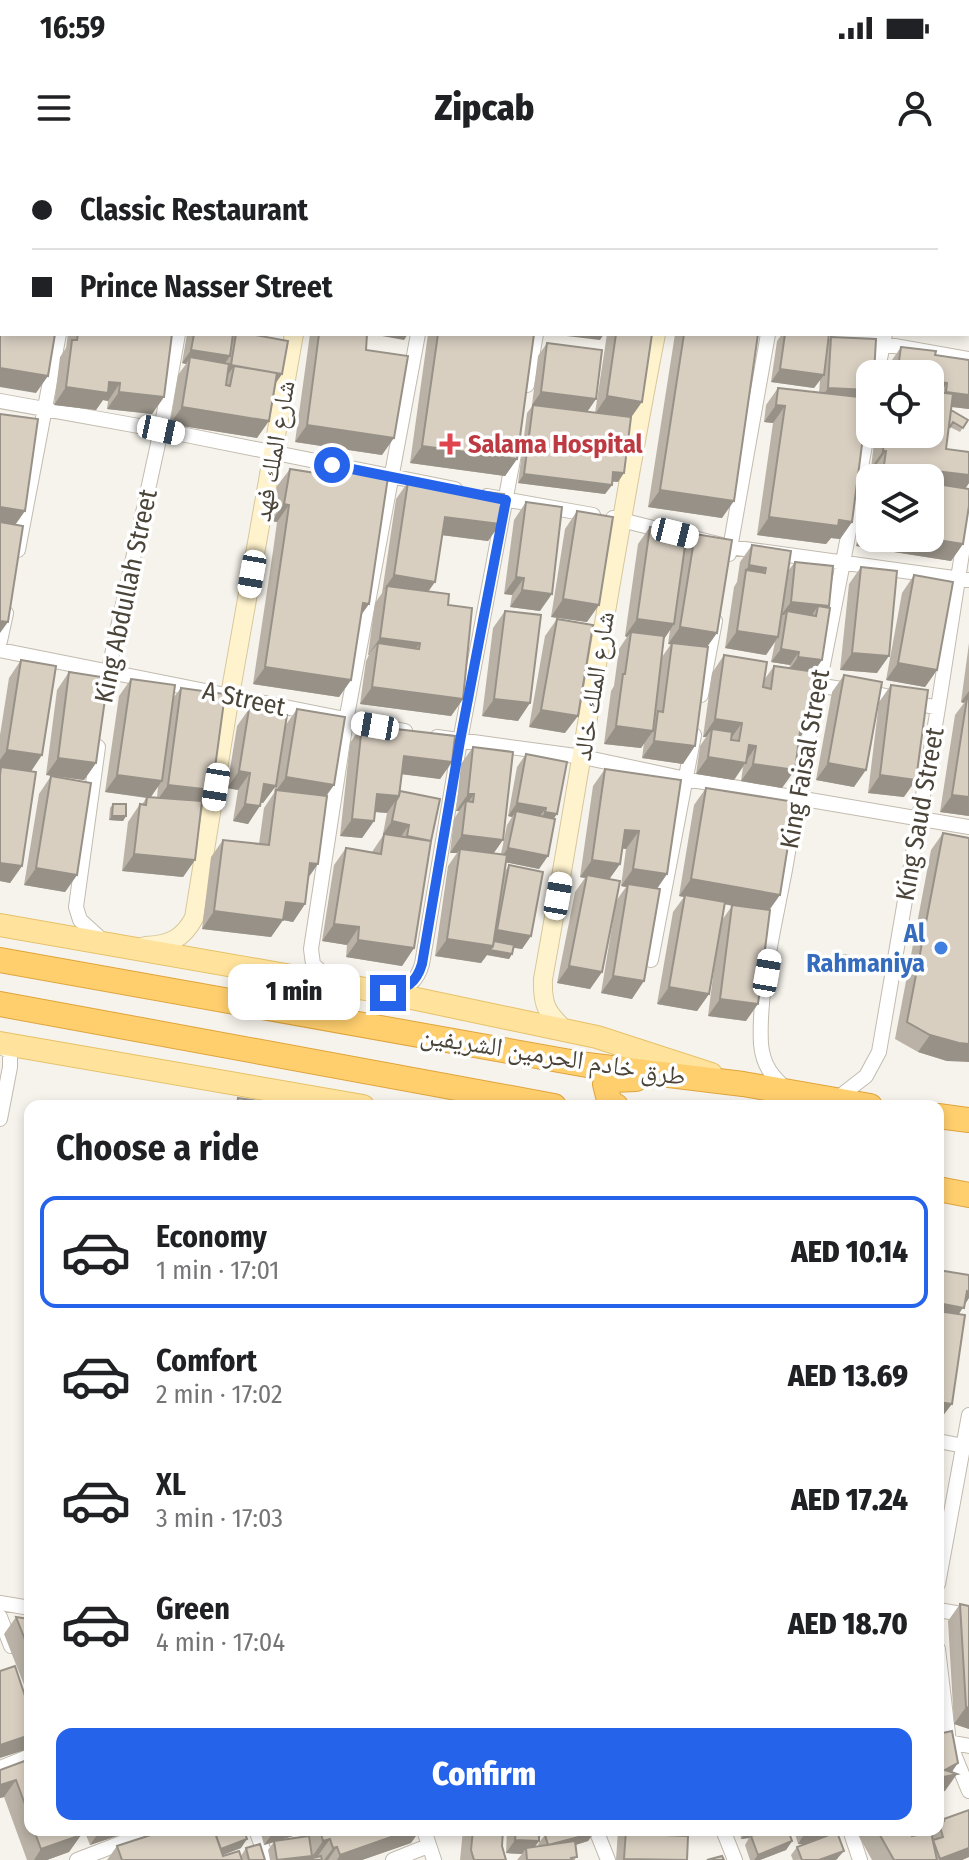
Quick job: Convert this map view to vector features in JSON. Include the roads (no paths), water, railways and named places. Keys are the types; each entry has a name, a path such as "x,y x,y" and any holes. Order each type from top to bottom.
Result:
{"highway":[{"name":"طرق خادم الحرمين الشريفين","path":"0,960 587,1065 743,1084 828,1100"},
{"name":"طرق خادم الحرمين الشريفين","path":"0,1004 521,1100"},
{"path":"609,1100 605,1084 613,1080 632,1078 666,1082 690,1078"},
{"path":"944,1117 969,1120"},
{"path":"944,1190 969,1196"}],"main road":[{"path":"0,925 388,993 597,1037 743,1084"},
{"path":"0,1044 328,1100"}],"street":[{"path":"15,564 59,336"},
{"name":"King Abdullah Street","path":"107,680 161,430 178,336"},
{"name":"شارع الملك فهد","path":"129,946 171,942 188,929 194,918 294,336"},
{"path":"333,983 316,969 311,949 346,721 418,336"},
{"path":"525,394 536,336"},
{"name":"شارع الملك خالد","path":"566,1031 545,1007 543,979 583,757 620,520 656,336"},
{"path":"728,555 768,336"},
{"path":"850,336 884,339 969,359"},
{"path":"880,360 884,339"},
{"path":"0,401 620,520 728,555 845,562 964,579"},
{"path":"388,993 411,985 419,974 517,439"},
{"name":"King Faisal Street","path":"789,1093 768,1072 763,1057 763,1003 797,798 865,448"},
{"name":"King Saud Street","path":"835,1100 866,1076 879,1052 938,708 964,579 969,508"},
{"path":"0,641 9,595"},
{"path":"652,953 697,716 713,669 718,607"},
{"name":"A Street","path":"0,650 107,680 230,695 346,721 460,741 583,757 686,779 969,827"},
{"path":"790,681 881,695 938,708"},
{"name":"King Abdullah Street","path":"99,734 76,907 80,920 104,942"},
{"path":"0,1044 10,1052 0,1119"},
{"path":"944,1552 969,1415"},
{"path":"944,1442 964,1446"},
{"path":"0,1603 24,1607"},
{"path":"944,1611 969,1615"},
{"path":"0,1617 19,1665"},
{"path":"944,1741 969,1746"},
{"path":"944,1743 969,1791"},
{"path":"0,1768 24,1758"},
{"path":"77,1860 138,1836"},
{"path":"258,1836 267,1860"},
{"path":"598,1836 608,1860"},
{"path":"725,1836 735,1860"},
{"path":"852,1836 860,1860"},
{"path":"393,1860 431,1853"}],"place":[{"name":"Salama Hospital","path":"450,444"},
{"name":"Al Rahmaniya","path":"941,948"}]}
